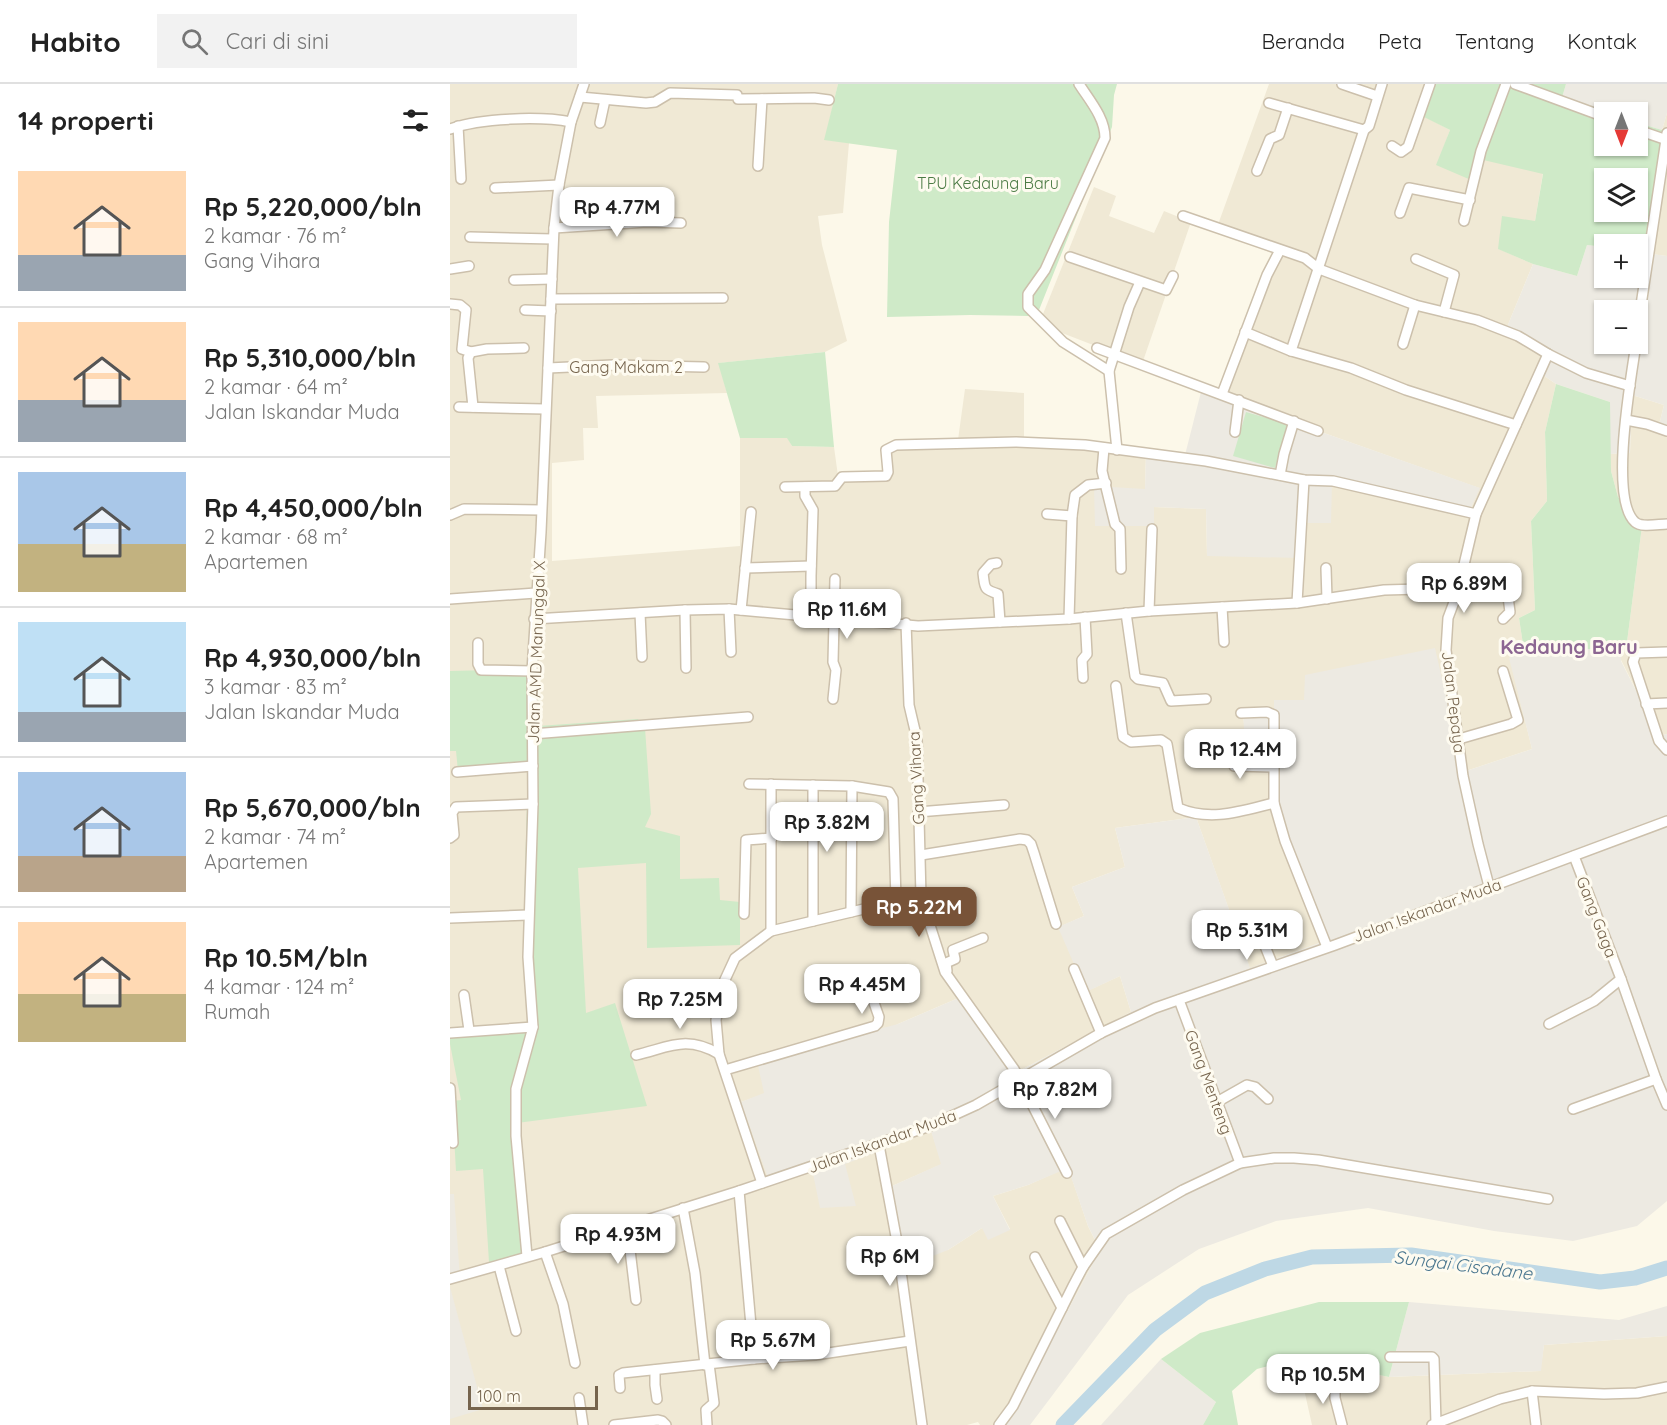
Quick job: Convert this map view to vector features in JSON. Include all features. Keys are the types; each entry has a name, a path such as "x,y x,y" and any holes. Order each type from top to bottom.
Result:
{"street":[{"name":"Jalan AMD Manunggal X","path":"527,1256 516,1136 516,1089 533,1027 528,957 528,915 533,804 534,619 541,532 540,510 554,228 559,185 571,123 584,84"},
{"path":"739,84 738,99 814,98 829,100"},
{"path":"1079,84 1101,118 1105,127 1105,138 1045,270 1028,294 1028,307 1063,342 1109,371"},
{"path":"1342,84 1377,96"},
{"path":"1291,351 1364,130 1369,126 1382,84"},
{"path":"1392,146 1401,152 1408,147 1430,84"},
{"path":"1464,221 1481,151 1506,84"},
{"path":"1515,84 1594,113"},
{"path":"580,97 646,103 655,102 670,93 737,95"},
{"path":"758,166 762,99"},
{"path":"600,123 605,100"},
{"path":"1269,104 1364,130"},
{"path":"1257,171 1272,137 1278,136 1288,108"},
{"path":"461,179 454,128 510,119 556,119 571,123"},
{"path":"1642,300 1666,138 1648,133"},
{"path":"495,188 559,185"},
{"path":"1401,213 1409,188 1470,200"},
{"path":"1183,216 1305,258 1319,269 1415,304 1477,320 1518,336 1586,373 1630,386"},
{"path":"554,228 646,222 681,223"},
{"path":"470,237 553,239"},
{"path":"1222,394 1267,275 1280,250"},
{"path":"1070,257 1166,290 1173,276"},
{"path":"1416,259 1454,275 1444,312"},
{"path":"450,269 469,266"},
{"path":"514,280 552,279"},
{"path":"1117,450 1109,371 1140,282"},
{"path":"551,299 723,298"},
{"path":"450,304 460,305 465,310 462,350 471,352 524,348"},
{"path":"1403,344 1415,304"},
{"path":"525,310 551,311"},
{"path":"1245,332 1291,351 1352,368 1406,390 1516,425"},
{"path":"1097,348 1318,431"},
{"path":"471,352 468,358 473,407"},
{"name":"Jalan Pepaya","path":"1489,886 1463,776 1460,739 1446,651 1448,618 1476,514 1548,354"},
{"path":"1635,354 1622,463 1623,494 1627,510 1638,524 1667,524"},
{"name":"Gang Makam 2","path":"548,368 704,367"},
{"path":"1235,432 1239,400"},
{"path":"459,407 545,409"},
{"path":"1626,420 1647,423 1667,430"},
{"path":"1280,475 1294,421"},
{"path":"785,487 836,486 842,477 886,476 888,472 886,450 895,446 1016,442 1085,446 1206,461 1304,480 1333,481 1476,514"},
{"path":"1104,448 1102,467 1115,524 1120,529 1121,569"},
{"path":"1297,603 1304,480"},
{"path":"1069,619 1072,516 1075,495 1088,485 1106,483"},
{"path":"805,487 805,496 813,510 812,617"},
{"path":"450,514 464,509 540,510"},
{"path":"741,610 751,512"},
{"path":"1047,514 1072,516"},
{"path":"1149,611 1152,529"},
{"path":"997,563 991,564 983,573 985,589 998,594 1000,622"},
{"path":"745,568 811,566"},
{"path":"1326,568 1327,599"},
{"path":"833,699 836,670 833,662 836,579"},
{"path":"534,619 729,609 912,624 1000,622 1297,603 1384,590 1457,591 1504,580 1510,612 1503,619"},
{"path":"450,599 536,593"},
{"path":"1222,607 1224,642"},
{"path":"729,609 731,652"},
{"path":"685,610 686,668"},
{"path":"640,613 642,657"},
{"path":"1126,613 1135,676 1138,679 1163,683 1171,701 1206,699"},
{"path":"1083,678 1082,660 1088,654 1085,617"},
{"name":"Gang Vihara","path":"912,624 909,705 917,739 918,812 922,854 921,897 946,972 1024,1077 1067,1173"},
{"path":"478,643 478,664 481,670 532,670"},
{"path":"1667,652 1636,653 1633,662 1659,741 1667,750"},
{"path":"1460,739 1518,720 1503,671"},
{"path":"1116,686 1126,740 1131,742 1161,740 1167,744 1178,808 1204,816 1220,815 1274,803"},
{"path":"1646,704 1667,703"},
{"path":"1240,713 1267,712 1274,715 1274,803 1285,841 1327,947"},
{"path":"532,734 748,717"},
{"path":"1224,746 1231,746 1234,750 1234,766 1274,767"},
{"path":"457,772 533,766"},
{"path":"749,784 852,786 889,792 892,795 896,900"},
{"path":"771,784 771,931"},
{"path":"813,785 813,921"},
{"path":"851,912 852,786"},
{"path":"450,838 454,835 452,813 456,807 533,804"},
{"path":"918,812 1004,805"},
{"name":"Jalan Iskandar Muda","path":"450,1279 545,1252 739,1191 935,1124 976,1105 1101,1033 1155,1008 1667,821"},
{"path":"744,914 746,840 772,838"},
{"path":"922,854 957,850 1012,839 1027,840 1031,844 1056,924"},
{"name":"Gang Gaga","path":"1574,856 1667,1105"},
{"path":"762,1183 719,1054 716,1020 723,984 735,958 771,931 906,898"},
{"path":"450,918 528,915"},
{"path":"1255,921 1273,966"},
{"path":"946,972 946,963 955,959 952,950 983,938"},
{"path":"1074,969 1101,1033"},
{"path":"725,1070 875,1026 879,1017 865,977"},
{"path":"1549,1024 1594,1001 1621,978"},
{"path":"464,995 469,1030"},
{"name":"Gang Menteng","path":"1179,1000 1240,1163"},
{"path":"450,1033 533,1027"},
{"path":"636,1055 687,1042 705,1046 719,1054"},
{"path":"1573,1109 1656,1079"},
{"path":"1217,1102 1247,1085 1255,1087 1268,1099"},
{"path":"450,1088 453,1143"},
{"path":"879,1145 897,1242 922,1425"},
{"path":"999,1425 1013,1406 1083,1267 1109,1232 1183,1190 1240,1163 1284,1158 1318,1160 1548,1199"},
{"path":"739,1191 754,1359"},
{"path":"683,1208 714,1403 706,1410 707,1425"},
{"path":"1060,1221 1083,1267"},
{"path":"627,1225 636,1300"},
{"path":"545,1252 563,1304 575,1363"},
{"path":"1035,1257 1062,1308"},
{"path":"499,1266 516,1331"},
{"path":"620,1388 620,1374 754,1359 815,1355 910,1341"},
{"path":"1390,1357 1432,1357 1434,1359 1434,1424 1500,1399 1532,1390 1604,1394 1637,1393 1667,1387"},
{"path":"655,1370 654,1385 657,1399"},
{"path":"1335,1383 1335,1398 1342,1425"},
{"path":"1532,1390 1536,1425"},
{"path":"579,1398 583,1425"},
{"path":"614,1425 658,1420 666,1425"}],"shaded area":[{"path":"450,84 838,84 825,139 849,143 843,213 818,216 822,245 847,341 825,352 719,363 727,393 596,396 598,428 583,428 584,460 552,463 552,561 740,546 740,438 788,438 792,446 834,447 838,476 884,474 884,447 957,447 965,389 1024,393 1024,444 1146,450 1145,489 1154,526 1153,507 1206,509 1207,556 1301,523 1331,481 1470,510 1479,488 1221,394 1274,254 1216,230 1269,84 1435,84 1422,115 1450,130 1437,165 1478,158 1543,173 1535,221 1499,249 1533,264 1507,327 1555,352 1543,375 1556,384 1545,432 1547,501 1531,521 1535,610 1519,618 1524,651 1510,658 1532,749 1463,772 1305,700 1274,716 1243,715 1246,741 1277,774 1322,942 1250,969 1196,817 1115,828 1125,867 1072,887 1084,916 1059,927 1087,991 1120,976 1131,1012 1017,1072 963,996 898,1024 764,1094 741,1102 844,1164 931,1130 942,1164 892,1186 948,1250 982,1228 1010,1229 993,1196 1028,1185 1068,1167 1088,1226 1100,1250 1060,1325 1007,1413 995,1425 980,1425 978,1422 967,1425 450,1425"},
{"path":"1566,84 1667,84 1667,113 1662,130 1648,126 1648,102 1594,102 1594,109 1561,101"},
{"path":"1667,113 1667,256 1650,254 1662,130"},
{"path":"1094,187 1116,196 1109,216 1154,233 1164,211 1191,222 1142,364 1039,324"},
{"path":"1587,245 1594,246 1594,288 1648,288 1648,253 1667,256 1667,431 1658,429 1664,405 1632,395 1630,453 1610,454 1610,402 1556,384 1543,375 1555,352 1507,327 1533,264 1577,276"},
{"path":"1202,388 1480,488 1470,510 1332,482 1331,523 1301,523 1300,558 1207,556 1206,509 1154,507 1154,526 1095,526 1094,486 1145,489 1146,450 1185,455"},
{"path":"1632,395 1664,405 1658,429 1667,431 1667,734 1659,736 1621,660 1621,648 1627,642 1642,526 1618,497 1611,471 1610,454 1630,453"},
{"path":"1435,648 1463,772 1532,749 1509,658 1524,651 1621,648 1621,661 1659,736 1667,734 1667,1201 1637,1226 1573,1241 1494,1231 1368,1208 1276,1221 1199,1249 1128,1295 1030,1425 995,1425 1007,1413 1060,1325 1100,1250 1088,1226 1068,1168 1028,1185 993,1196 1010,1230 988,1240 982,1228 948,1250 907,1266 892,1186 941,1164 931,1131 845,1164 856,1206 820,1208 811,1164 768,1178 741,1102 764,1093 757,1061 898,1024 963,996 1017,1072 1131,1012 1120,976 1086,992 1058,927 1084,916 1072,887 1125,867 1115,828 1196,817 1250,968 1322,942 1276,804 1277,774 1247,771 1243,714 1274,715 1274,700 1304,700 1305,675"},
{"path":"450,1194 454,1194 460,1278 450,1284"},
{"path":"450,1287 483,1409 450,1419"},
{"path":"1409,1302 1619,1320 1667,1306 1667,1336 1544,1345 1541,1371 1389,1377"},
{"path":"1667,1336 1667,1425 1312,1425 1297,1358 1389,1377 1540,1371 1544,1345"},
{"path":"1161,1359 1216,1402 1203,1425 1101,1425"}],"green space":[{"name":"TPU Kedaung Baru","path":"838,84 1117,84 1112,127 1039,310 1028,316 887,317 889,222 897,150 824,140"},
{"path":"1435,84 1566,84 1561,101 1594,110 1594,156 1648,156 1648,126 1662,130 1650,254 1648,254 1648,234 1594,234 1594,246 1587,245 1577,276 1533,264 1498,249 1502,216 1535,221 1543,174 1479,159 1471,180 1436,165 1450,130 1422,116"},
{"path":"825,352 834,447 792,446 787,438 740,438 718,363"},
{"path":"1556,384 1610,402 1611,471 1618,497 1642,526 1627,642 1621,648 1524,651 1519,618 1535,610 1531,521 1547,501 1545,432"},
{"path":"1246,412 1288,424 1275,468 1233,456"},
{"path":"529,669 540,681 538,726 638,719 645,728 651,814 645,827 680,836 680,879 719,878 720,900 740,902 740,945 647,948 646,863 578,868 586,1013 615,1003 647,1106 517,1123 527,1252 489,1262 483,1169 456,1171 452,1101 461,1100 450,1034 528,1027 528,984 523,946 528,766 458,771 456,751 450,751 450,671"},
{"path":"1319,1302 1409,1302 1389,1377 1297,1358 1257,1369 1232,1391 1238,1425 1203,1425 1216,1402 1161,1359 1200,1333"}],"waterway":[{"name":"Sungai Cisadane","path":"1063,1425 1155,1330 1205,1293 1265,1269 1312,1257 1411,1255 1600,1282 1635,1278 1667,1268"}],"district":[{"name":"Kedaung Baru","path":"1569,646"}]}
